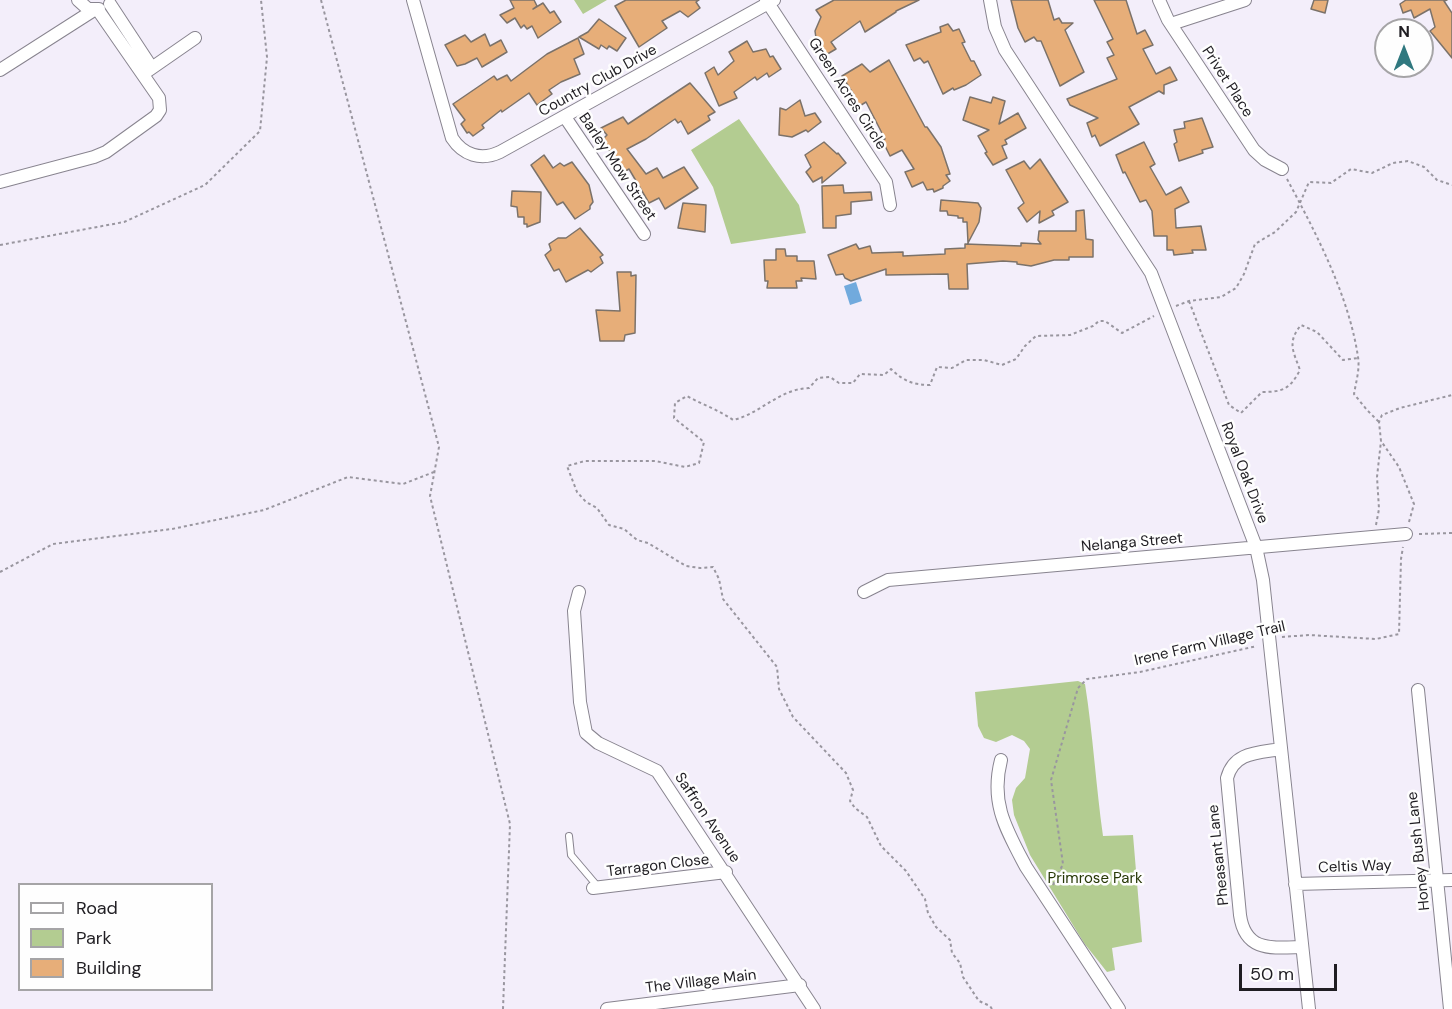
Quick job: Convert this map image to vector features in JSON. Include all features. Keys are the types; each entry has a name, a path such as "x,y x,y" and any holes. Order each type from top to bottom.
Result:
{"street":[{"name":"Country Club Drive","path":"413,0 452,138 458,146 472,154 485,157 500,152 565,117 770,1"},
{"name":"Royal Oak Drive","path":"990,0 995,27 1005,50 1151,273 1256,548 1263,580 1309,1009"},
{"name":"Privet Place","path":"1160,0 1171,24 1254,150 1282,170"},
{"path":"1171,24 1245,0"},
{"name":"Green Acres Circle","path":"770,1 886,182 890,205"},
{"path":"0,70 96,5 147,71 160,103 159,113 150,122 94,157 0,182"},
{"path":"147,71 195,38"},
{"name":"Barley Mow Street","path":"565,117 644,234"},
{"name":"Nelanga Street","path":"864,592 888,580 1406,534"},
{"name":"Saffron Avenue","path":"579,592 574,611 580,702 586,733 598,743 657,771 726,872 814,1009"},
{"name":"Honey Bush Lane","path":"1418,690 1450,1009"},
{"name":"Pheasant Lane","path":"1281,748 1242,758 1233,764 1227,778 1240,915 1244,932 1255,943 1268,947 1301,947"},
{"path":"1001,760 997,775 997,798 1017,850 1119,1009"},
{"name":"Tarragon Close","path":"596,888 726,872"},
{"name":"Celtis Way","path":"1295,884 1452,880"},
{"name":"The Village Main","path":"607,1009 800,985"}],"lane":[{"path":"569,836 571,855 596,888"}],"path":[{"path":"0,244 124,222 205,185 260,131 267,57 261,0"},
{"path":"321,0 439,447 430,496 510,824 503,1009"},
{"path":"992,1009 979,1001 963,976 960,963 952,953 950,940 936,927 928,913 925,898 906,871 880,846 867,817 850,801 853,790 846,773 793,717 779,689 777,667 723,598 719,579 713,567 686,566 648,543 637,540 624,529 609,525 597,508 586,502 577,492 567,466 585,461 655,461 685,467 699,463 704,442 674,418 675,403 687,396 700,404 719,410 734,420 745,417 782,395 797,389 809,388 818,378 830,376 839,383 853,383 860,374 884,375 891,369 901,379 917,384 930,384 937,367 952,368 966,360 984,360 1002,365 1016,359 1036,336 1070,334 1093,326 1099,321 1105,321 1122,333 1189,301 1221,297 1236,288 1255,244 1275,231 1296,212 1309,182 1331,183 1351,169 1372,173 1393,163 1408,161 1424,167 1437,180 1452,185"},
{"path":"1282,170 1318,238 1350,322 1358,358 1358,375 1354,394 1379,422 1382,415 1400,408 1452,395"},
{"path":"1189,301 1229,405 1241,413 1263,393 1286,389 1295,379 1300,370 1292,345 1293,335 1301,326 1317,332 1343,360 1358,358"},
{"name":"Irene Farm Village Trail","path":"1053,885 1063,864 1051,780 1078,688 1087,679 1140,672 1252,648 1284,636 1376,639 1399,634 1401,559 1414,504 1399,468 1381,441 1379,422"},
{"path":"1374,537 1378,509 1377,477 1381,441"},
{"path":"0,572 53,544 172,529 264,510 348,477 403,484 434,472"},
{"path":"1406,534 1452,533"}],"green space":[{"path":"574,0 607,0 583,14"},
{"path":"739,119 799,205 806,233 731,244 713,187 691,150"},
{"name":"Primrose Park","path":"1078,681 1085,684 1103,836 1133,835 1142,942 1112,948 1115,970 1107,972 1084,943 1030,855 1014,815 1012,800 1016,788 1025,778 1030,749 1024,741 1012,735 996,742 984,738 978,726 975,692"}],"water":[{"path":"856,282 862,301 850,305 844,286"}],"building":[{"path":"510,0 534,0 537,6 533,9 543,3 550,13 554,11 561,22 538,38 532,26 527,29 524,25 521,28 515,18 507,23 500,15 514,8"},
{"path":"626,0 699,0 696,2 700,8 688,17 680,11 662,21 667,28 639,47 615,6"},
{"path":"834,0 919,0 896,11 865,32 860,21 831,42 836,49 824,56 816,38 815,31 821,17 816,10"},
{"path":"1011,0 1048,0 1054,20 1059,18 1062,23 1073,23 1065,30 1084,72 1060,86 1041,41 1037,41 1034,37 1025,42 1018,28"},
{"path":"1094,0 1126,0 1137,34 1145,30 1153,45 1143,49 1156,74 1170,67 1177,80 1164,85 1164,94 1159,91 1129,107 1139,124 1100,146 1095,135 1092,137 1087,123 1098,118 1070,105 1067,99 1117,79 1107,58 1114,55 1107,42 1113,39"},
{"path":"1314,0 1328,0 1325,13 1311,9"},
{"path":"1406,0 1447,0 1444,1 1452,13 1452,58 1434,36 1434,18 1430,9 1414,18 1411,10 1403,13 1400,4"},
{"path":"599,19 626,38 617,51 609,46 607,49 601,45 599,49 579,37 588,32"},
{"path":"948,24 953,31 959,29 965,42 962,43 981,75 966,85 954,90 953,88 943,94 928,61 924,63 920,58 914,61 906,45 941,32 940,27"},
{"path":"485,34 490,46 501,40 507,52 482,67 477,58 457,66 445,45 465,35 471,42"},
{"path":"578,38 584,54 574,59 580,74 549,90 552,94 537,105 529,93 502,112 501,110 482,125 484,128 473,136 467,133 461,124 465,120 453,104 494,76 497,80 507,75 511,81 547,54"},
{"path":"747,41 753,52 766,49 781,69 769,77 767,73 757,80 755,77 734,92 737,98 719,106 705,73 714,67 718,75 734,61 729,52"},
{"path":"889,60 925,127 941,147 950,174 946,175 950,181 943,188 934,192 933,189 927,190 923,182 912,187 905,172 914,169 902,150 890,156 882,140 885,139 866,102 858,107 850,97 854,95 842,76 862,64 870,72"},
{"path":"690,83 715,112 708,116 710,120 688,134 681,121 678,123 675,119 627,149 646,174 657,168 663,178 684,167 698,188 665,209 659,198 649,203 629,169 624,172 602,140 607,135 601,128 623,117 628,124"},
{"path":"970,97 991,103 993,97 1005,101 999,124 1018,113 1026,128 1005,140 1007,144 1002,146 1007,158 993,165 978,136 989,130 963,120"},
{"path":"800,100 805,116 815,113 821,122 808,132 806,130 792,137 779,135 780,108 786,110"},
{"path":"1202,118 1213,147 1179,161 1174,144 1177,142 1174,130 1185,128 1184,122"},
{"path":"824,142 846,163 822,183 822,177 813,182 806,172 811,167 805,155"},
{"path":"1144,142 1155,164 1150,167 1166,195 1181,187 1189,202 1175,209 1176,228 1201,226 1206,250 1192,250 1193,253 1174,255 1173,250 1167,250 1167,236 1154,236 1152,211 1146,200 1140,202 1125,172 1123,173 1116,155"},
{"path":"544,155 553,168 560,163 564,166 572,162 589,185 593,202 590,209 575,219 563,202 557,205 531,165"},
{"path":"1040,159 1068,202 1052,211 1054,215 1039,223 1040,211 1027,222 1018,208 1024,203 1006,170 1024,161 1030,169"},
{"path":"843,185 844,193 871,192 872,200 851,202 851,214 836,216 836,228 823,228 822,186"},
{"path":"512,191 541,192 540,222 527,227 527,224 524,224 524,217 518,217 517,207 511,206"},
{"path":"941,200 978,203 981,208 979,222 968,243 967,222 963,222 963,218 958,218 958,216 948,215 947,211 940,211"},
{"path":"683,203 706,205 705,232 678,228"},
{"path":"1084,210 1086,239 1093,240 1093,257 1069,257 1069,260 1054,260 1031,266 1003,261 967,264 968,289 949,289 948,274 886,275 886,269 851,281 843,274 836,275 828,255 856,244 859,249 870,246 872,253 903,252 903,256 945,254 945,249 965,248 965,244 1021,246 1021,243 1041,244 1038,240 1039,231 1076,231 1076,211"},
{"path":"580,228 603,255 600,257 603,263 591,272 588,270 566,282 559,269 554,271 545,255 551,250 549,244 558,238 566,238"},
{"path":"776,249 785,249 786,256 797,256 797,261 814,261 816,279 801,278 802,281 796,281 797,288 767,288 764,260 776,260"},
{"path":"617,272 631,272 631,276 636,275 635,333 625,335 624,341 600,341 596,310 620,311"}]}
